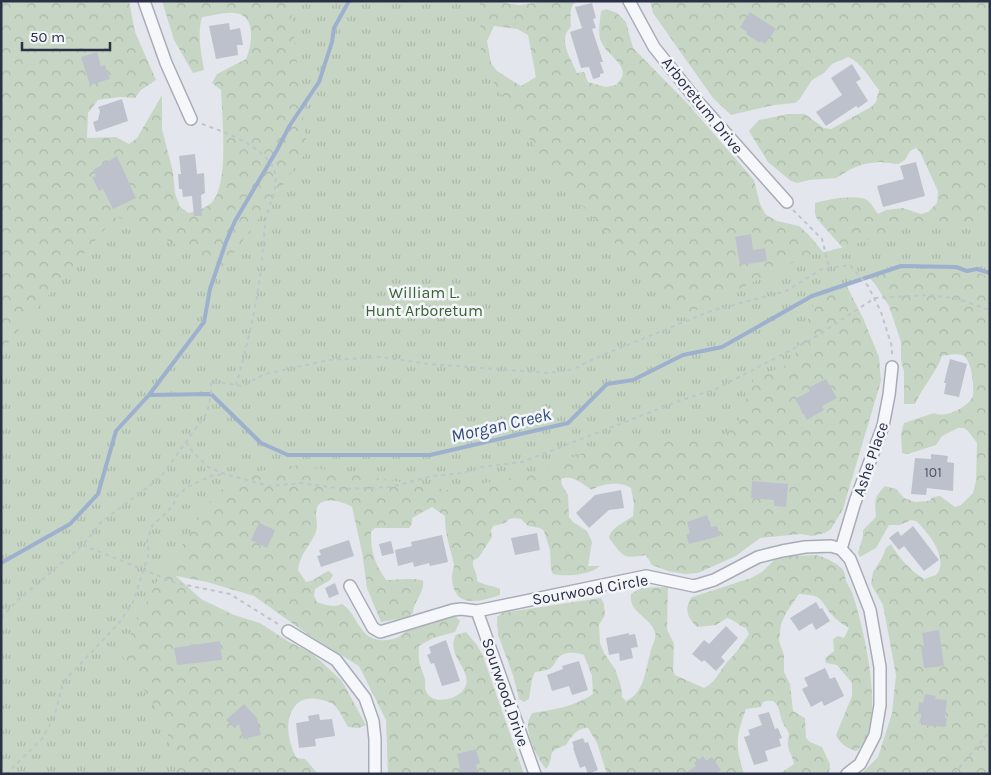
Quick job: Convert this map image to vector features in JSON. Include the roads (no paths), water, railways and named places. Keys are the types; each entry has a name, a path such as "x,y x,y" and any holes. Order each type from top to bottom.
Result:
{"street":[{"path":"144,1 166,64 191,119"},
{"name":"Arboretum Drive","path":"629,1 654,46 698,102 787,202"},
{"name":"Ashe Place","path":"841,549 855,502 883,426 892,367"},
{"name":"Sourwood Circle","path":"350,586 373,628 380,632 453,610 477,610 646,576 694,586 714,580 758,557 814,546 831,546 841,549"},
{"path":"841,549 850,559 870,610 880,667 880,705 875,735 860,764 848,774"},
{"name":"Sourwood Drive","path":"477,610 535,774"},
{"path":"288,631 336,660 364,698 373,721 375,774"}],"waterway":[{"name":"Morgan Creek","path":"149,395 204,322 210,289 235,221 290,125 319,82 332,42 334,28 349,1"},
{"name":"Morgan Creek","path":"1,563 70,524 98,494 116,431 149,395 211,394 261,443 288,455 430,455 568,423 607,384 633,380 683,355 722,347 812,296 901,266 956,267 967,271 977,269 990,273"}],"park label":[{"name":"William L. Hunt Arboretum","path":"424,301"}]}
